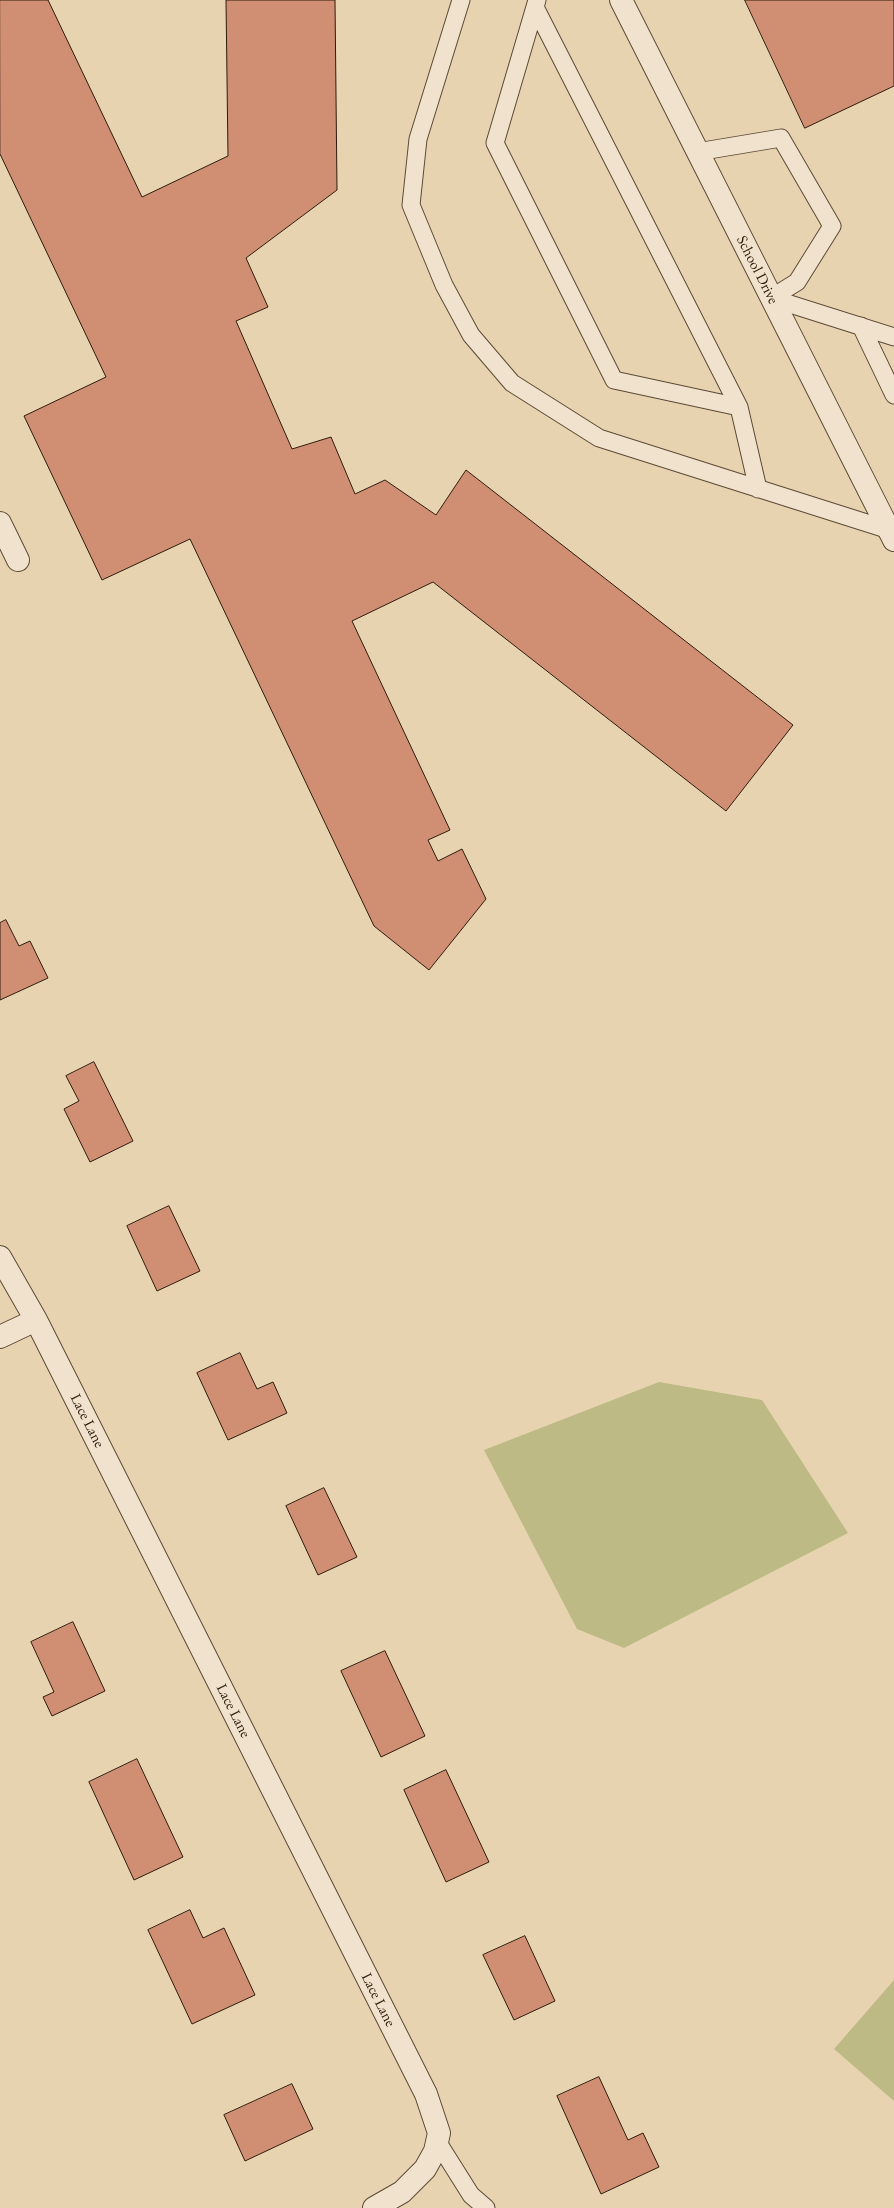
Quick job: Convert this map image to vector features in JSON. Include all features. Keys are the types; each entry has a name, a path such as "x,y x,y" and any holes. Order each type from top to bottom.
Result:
{"street":[{"name":"School Drive","path":"621,0 891,535"},
{"path":"0,523 18,560"},
{"name":"Lace Lane","path":"0,1257 36,1320 426,2094 439,2133 435,2152 425,2169 402,2192 374,2208"},
{"path":"0,1337 36,1320"}],"lane":[{"path":"461,0 418,139 411,205 444,285 471,335 512,383 599,438 758,489 891,535"},
{"path":"536,4 739,407 758,489"},
{"path":"536,4 495,143 614,380 739,407"},
{"path":"697,152 781,138 832,226 797,282 771,298"},
{"path":"771,298 894,337"},
{"path":"861,326 894,395"},
{"path":"437,2141 471,2195 486,2208"}],"shaded area":[{"path":"659,1382 762,1400 848,1533 624,1648 577,1629 484,1450"},
{"path":"894,1980 894,2101 834,2049"}],"building":[{"path":"0,0 48,0 142,197 228,156 226,0 335,0 337,190 246,258 268,307 236,321 292,449 331,437 355,494 385,480 436,515 466,470 793,725 726,811 433,582 352,621 450,830 428,840 438,861 462,849 486,899 429,970 374,926 190,539 102,580 24,416 106,377 0,154"},
{"path":"745,0 894,0 894,86 805,128"},
{"path":"6,920 19,946 30,941 48,978 0,1000 0,923"},
{"path":"94,1062 133,1141 90,1162 64,1109 79,1101 66,1076"},
{"path":"169,1206 200,1271 157,1291 127,1226"},
{"path":"240,1353 257,1389 273,1382 287,1413 228,1440 197,1373"},
{"path":"324,1488 357,1557 318,1575 286,1506"},
{"path":"73,1622 105,1691 52,1716 43,1697 54,1692 31,1642"},
{"path":"385,1651 425,1736 381,1757 341,1671"},
{"path":"137,1759 183,1857 134,1880 89,1782"},
{"path":"446,1770 489,1862 446,1882 404,1790"},
{"path":"190,1910 203,1938 224,1928 255,1995 192,2024 148,1930"},
{"path":"525,1936 555,2001 514,2020 483,1955"},
{"path":"599,2077 628,2140 643,2133 659,2167 601,2194 557,2096"},
{"path":"292,2084 313,2129 245,2161 224,2115"}]}
